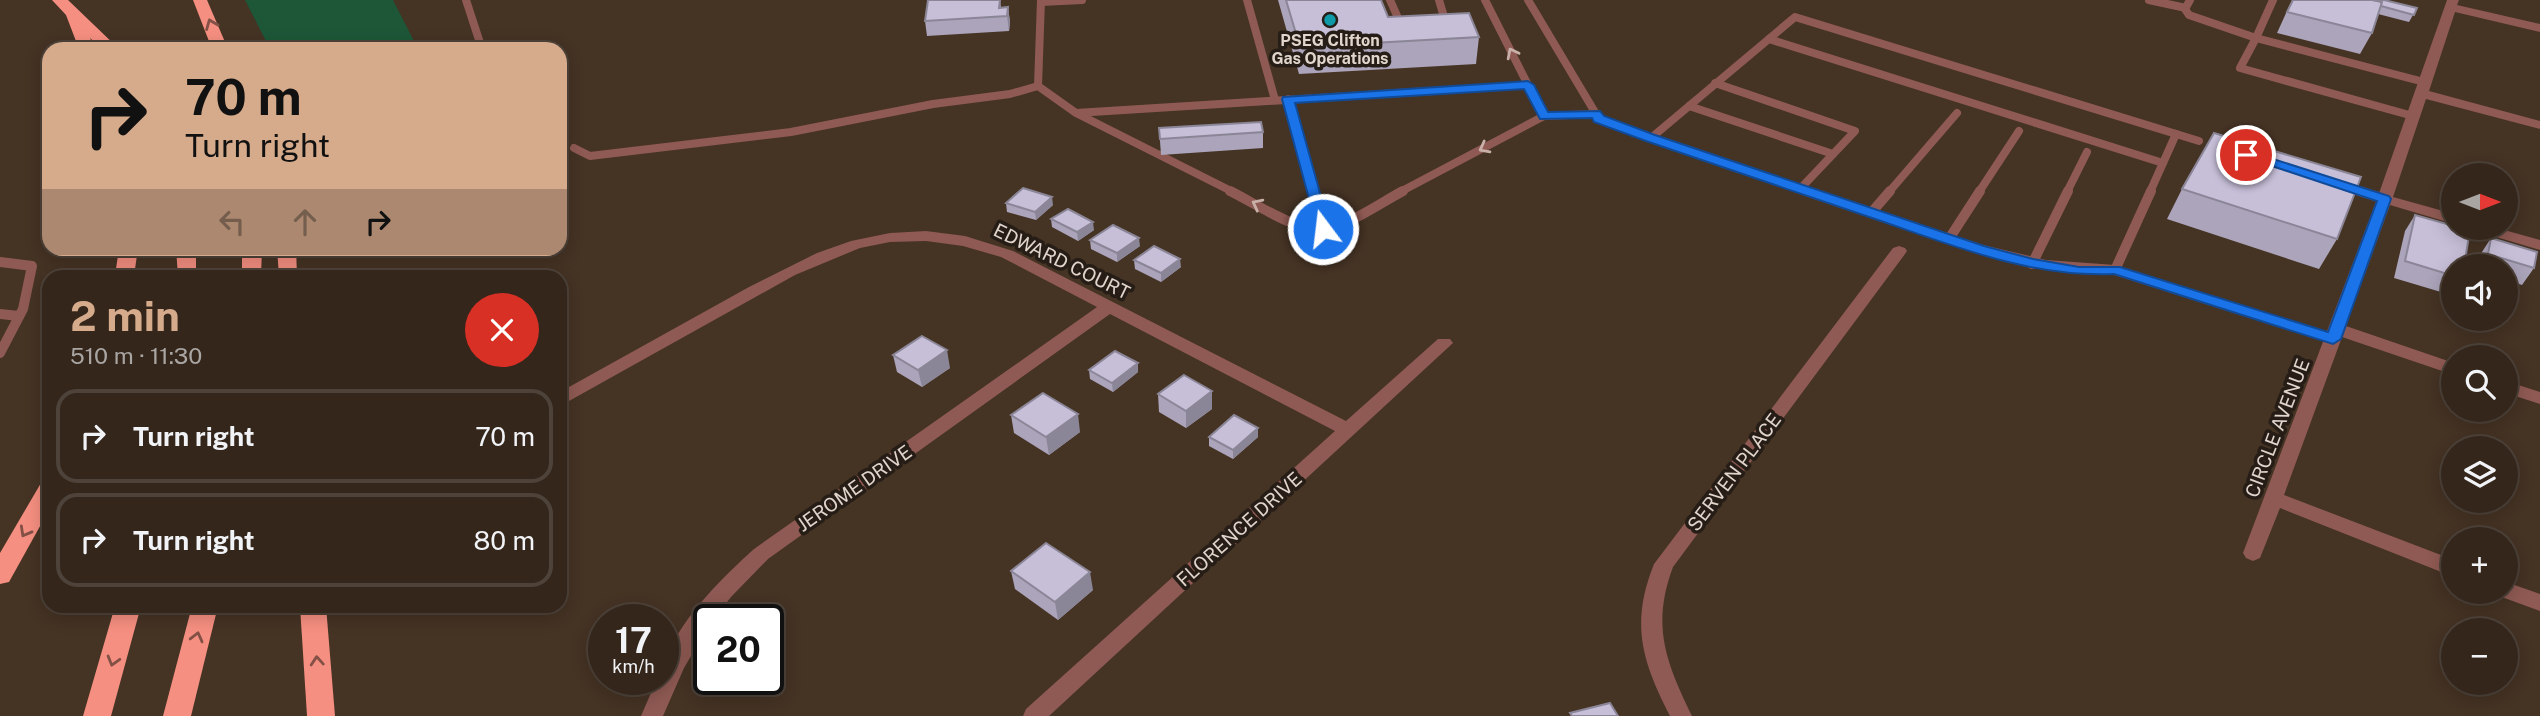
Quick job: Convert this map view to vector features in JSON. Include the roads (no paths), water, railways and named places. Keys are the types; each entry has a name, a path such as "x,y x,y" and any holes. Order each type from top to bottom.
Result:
{"highway":[{"path":"59,0 104,42"},
{"path":"201,0 217,42"},
{"path":"72,11 84,42"},
{"path":"0,575 42,501"},
{"path":"97,716 126,613"},
{"path":"177,716 203,613"},
{"path":"314,613 321,716"}],"street":[{"path":"2451,3 2540,28"},
{"name":"CIRCLE AVENUE","path":"2253,553 2385,199 2451,3"},
{"path":"2422,88 2540,125"},
{"path":"2385,199 2441,215"},
{"name":"EDWARD COURT","path":"567,396 810,261 867,241 936,236 978,243 1007,254 1348,430"},
{"path":"2518,239 2540,245"},
{"name":"SERVEN PLACE","path":"1681,716 1656,663 1650,635 1650,609 1654,586 1664,564 1899,251"},
{"name":"JEROME DRIVE","path":"652,716 690,633 731,581 761,554 1109,307"},
{"path":"2335,334 2441,365"},
{"name":"FLORENCE DRIVE","path":"1034,716 1444,343"},
{"path":"2518,391 2540,398"},
{"path":"2273,498 2441,564"},
{"path":"2518,595 2540,603"}],"lane":[{"path":"466,0 480,42"},
{"path":"1038,86 1041,1 1082,0"},
{"path":"1247,0 1275,100"},
{"path":"1390,0 1400,26 1407,33"},
{"path":"1433,32 1446,31 1448,23 1438,0"},
{"path":"1485,0 1544,116"},
{"path":"1528,0 1599,119 1871,213 2032,264 2079,271 2115,270 2335,334"},
{"path":"2149,0 2188,4 2189,15 2202,22 2422,88"},
{"path":"2273,0 2240,68 2413,116"},
{"path":"1651,138 1795,16 2199,141"},
{"path":"1769,39 2163,163"},
{"path":"1716,83 1856,131 1800,188"},
{"path":"1076,113 1528,85"},
{"path":"1038,86 1076,113 1302,227 1323,229 1336,226 1544,116 1596,114"},
{"path":"574,148 590,156 791,132 933,104 1010,94 1038,86"},
{"path":"1288,99 1323,229"},
{"path":"1689,106 1833,155"},
{"path":"1871,213 1957,113"},
{"path":"1949,239 2019,131"},
{"path":"2115,270 2176,134"},
{"path":"2032,264 2087,152"},
{"path":"2335,183 2385,199"},
{"path":"0,262 32,266 19,316 0,353"},
{"path":"0,314 19,316"}],"place":[{"name":"PSEG Clifton Gas Operations","path":"1330,20"}]}
